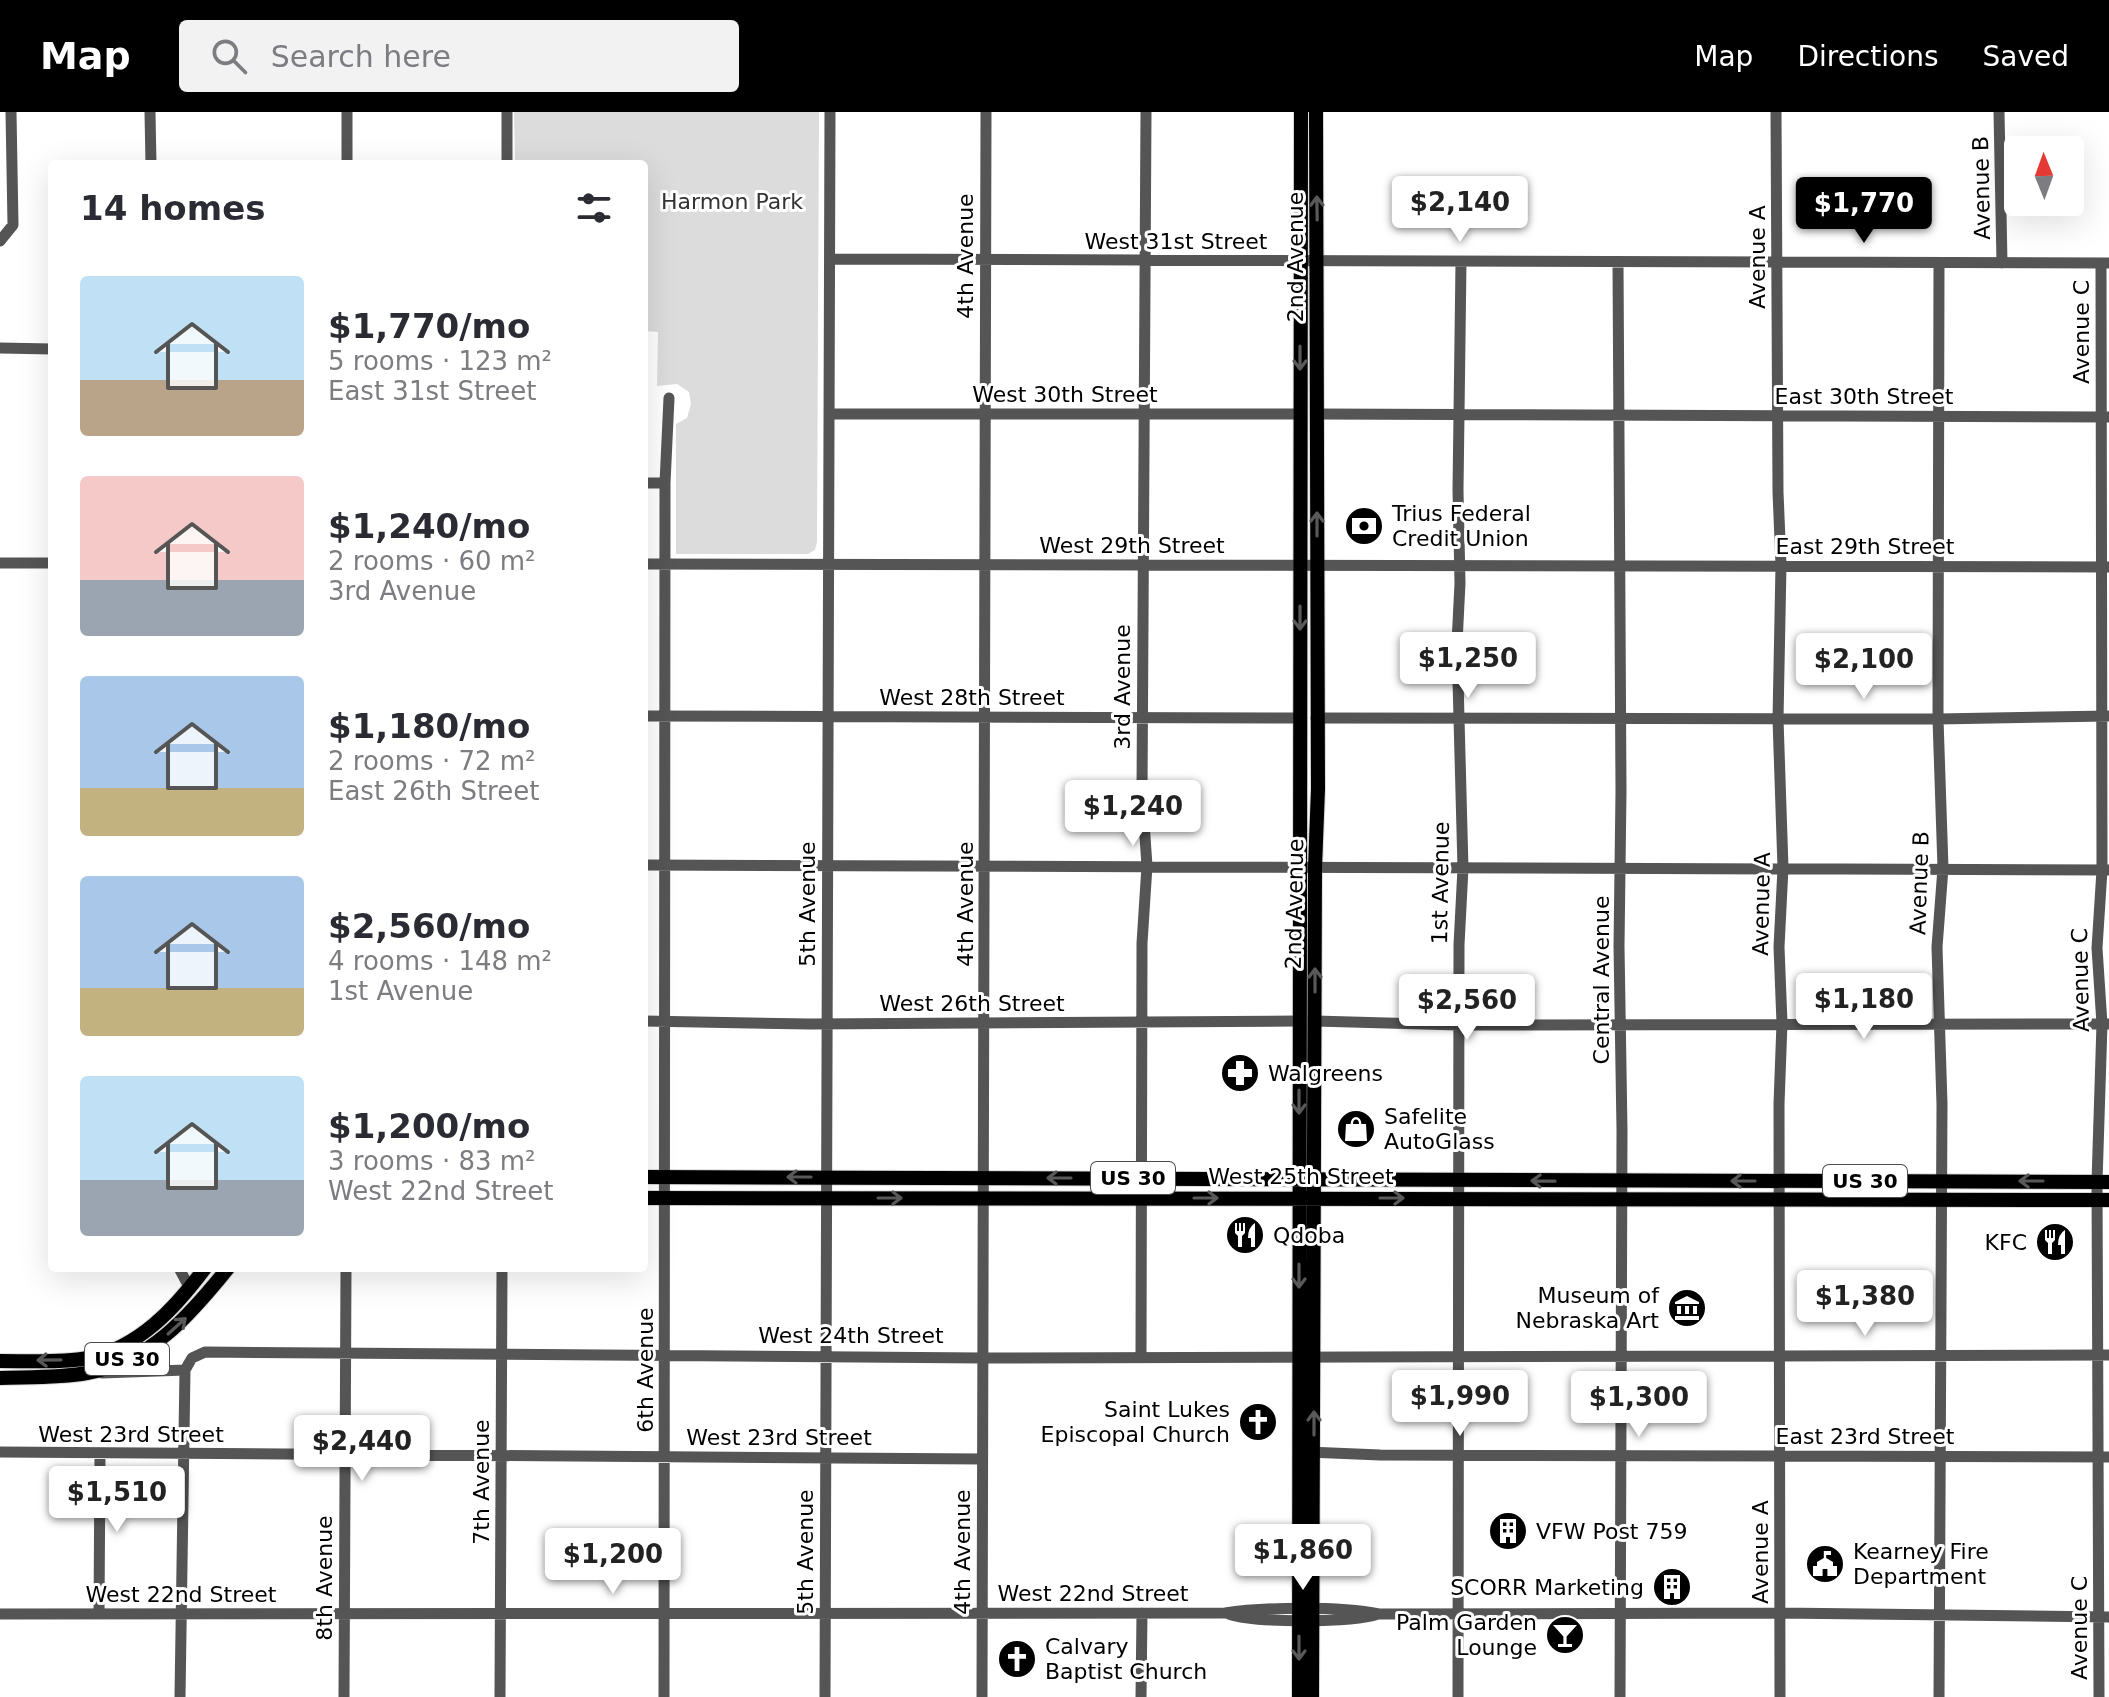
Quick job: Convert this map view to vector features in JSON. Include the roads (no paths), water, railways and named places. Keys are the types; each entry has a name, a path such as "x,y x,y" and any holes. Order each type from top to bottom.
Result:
{"main road":[{"name":"2nd Avenue","path":"1301,112 1299,1021 1307,1179"},
{"name":"2nd Avenue","path":"1312,1697 1306,1614 1306,1452 1307,1179 1315,1021 1318,789 1316,112"},
{"name":"West 25th Street","path":"648,1177 1621,1181"},
{"name":"US 30","path":"1621,1181 2103,1182"},
{"name":"West 25th Street","path":"648,1198 1621,1199"},
{"name":"US 30","path":"1621,1199 2103,1200"},
{"name":"US 30","path":"0,1361 69,1360 108,1351 146,1330 190,1289 202,1272"},
{"path":"198,1302 207,1285 206,1272"},
{"name":"West 24th Street","path":"0,1378 89,1373 118,1364 155,1344 187,1318 225,1272"},
{"name":"2nd Avenue","path":"1299,1697 1306,1614"}],"street":[{"path":"0,241 13,225 11,112"},
{"path":"150,112 151,160"},
{"path":"347,112 347,160"},
{"path":"507,112 507,160"},
{"name":"5th Avenue","path":"825,1697 830,112"},
{"name":"4th Avenue","path":"982,1697 986,112"},
{"name":"3rd Avenue","path":"1141,1357 1142,943 1147,866 1142,793 1146,112"},
{"name":"Avenue A","path":"1776,112 1781,565 1778,719 1783,868 1779,947 1782,1023 1779,1181 1780,1697"},
{"name":"Avenue B","path":"1999,112 2002,263"},
{"name":"West 31st Street","path":"830,259 2105,263"},
{"name":"1st Avenue","path":"1458,1697 1459,945 1463,868 1458,717 1461,262"},
{"name":"Central Avenue","path":"1618,262 1620,1697"},
{"name":"Avenue B","path":"1939,263 1938,719 1943,868 1937,947 1941,1025 1939,1697"},
{"name":"Avenue C","path":"2099,1697 2104,1617 2105,1024 2097,948 2105,870 2105,263"},
{"path":"0,348 48,349"},
{"name":"6th Avenue","path":"664,1697 665,483 669,398"},
{"name":"West 30th Street","path":"829,414 1300,414"},
{"path":"1317,414 1619,415"},
{"name":"East 30th Street","path":"1619,415 2105,417"},
{"path":"648,483 665,483"},
{"path":"0,562 48,563"},
{"name":"West 29th Street","path":"648,564 1620,565"},
{"name":"East 29th Street","path":"1620,565 2106,567"},
{"name":"West 28th Street","path":"648,716 1300,718"},
{"path":"1316,718 1938,719 2105,716"},
{"path":"648,865 2105,870"},
{"name":"West 26th Street","path":"648,1021 827,1024 1299,1021"},
{"path":"1315,1021 1459,1025 2105,1024"},
{"path":"181,1272 190,1289"},
{"name":"8th Avenue","path":"344,1697 346,1272"},
{"name":"7th Avenue","path":"500,1697 502,1272"},
{"name":"West 24th Street","path":"89,1373 185,1370 192,1358 205,1352 982,1358 2104,1355"},
{"path":"180,1697 185,1370"},
{"name":"West 23rd Street","path":"0,1452 982,1459"},
{"path":"1306,1452 1621,1455"},
{"path":"99,1614 100,1454"},
{"name":"East 23rd Street","path":"1621,1455 2104,1457"},
{"name":"West 22nd Street","path":"0,1614 1225,1613 1248,1610 1356,1619 1379,1614 1620,1613 2104,1617"},
{"path":"1141,1697 1142,1613"}],"place":[{"name":"Trius Federal Credit Union","path":"1364,526"},
{"name":"Walgreens","path":"1240,1073"},
{"name":"Safelite AutoGlass","path":"1356,1129"},
{"name":"Qdoba","path":"1245,1235"},
{"name":"KFC","path":"2055,1242"},
{"name":"Museum of Nebraska Art","path":"1687,1308"},
{"name":"Saint Lukes Episcopal Church","path":"1258,1422"},
{"name":"VFW Post 759","path":"1508,1531"},
{"name":"Kearney Fire Department","path":"1825,1564"},
{"name":"SCORR Marketing","path":"1672,1587"},
{"name":"Palm Garden Lounge","path":"1565,1635"},
{"name":"Calvary Baptist Church","path":"1017,1659"}],"park label":[{"name":"Harmon Park","path":"732,201"}]}
